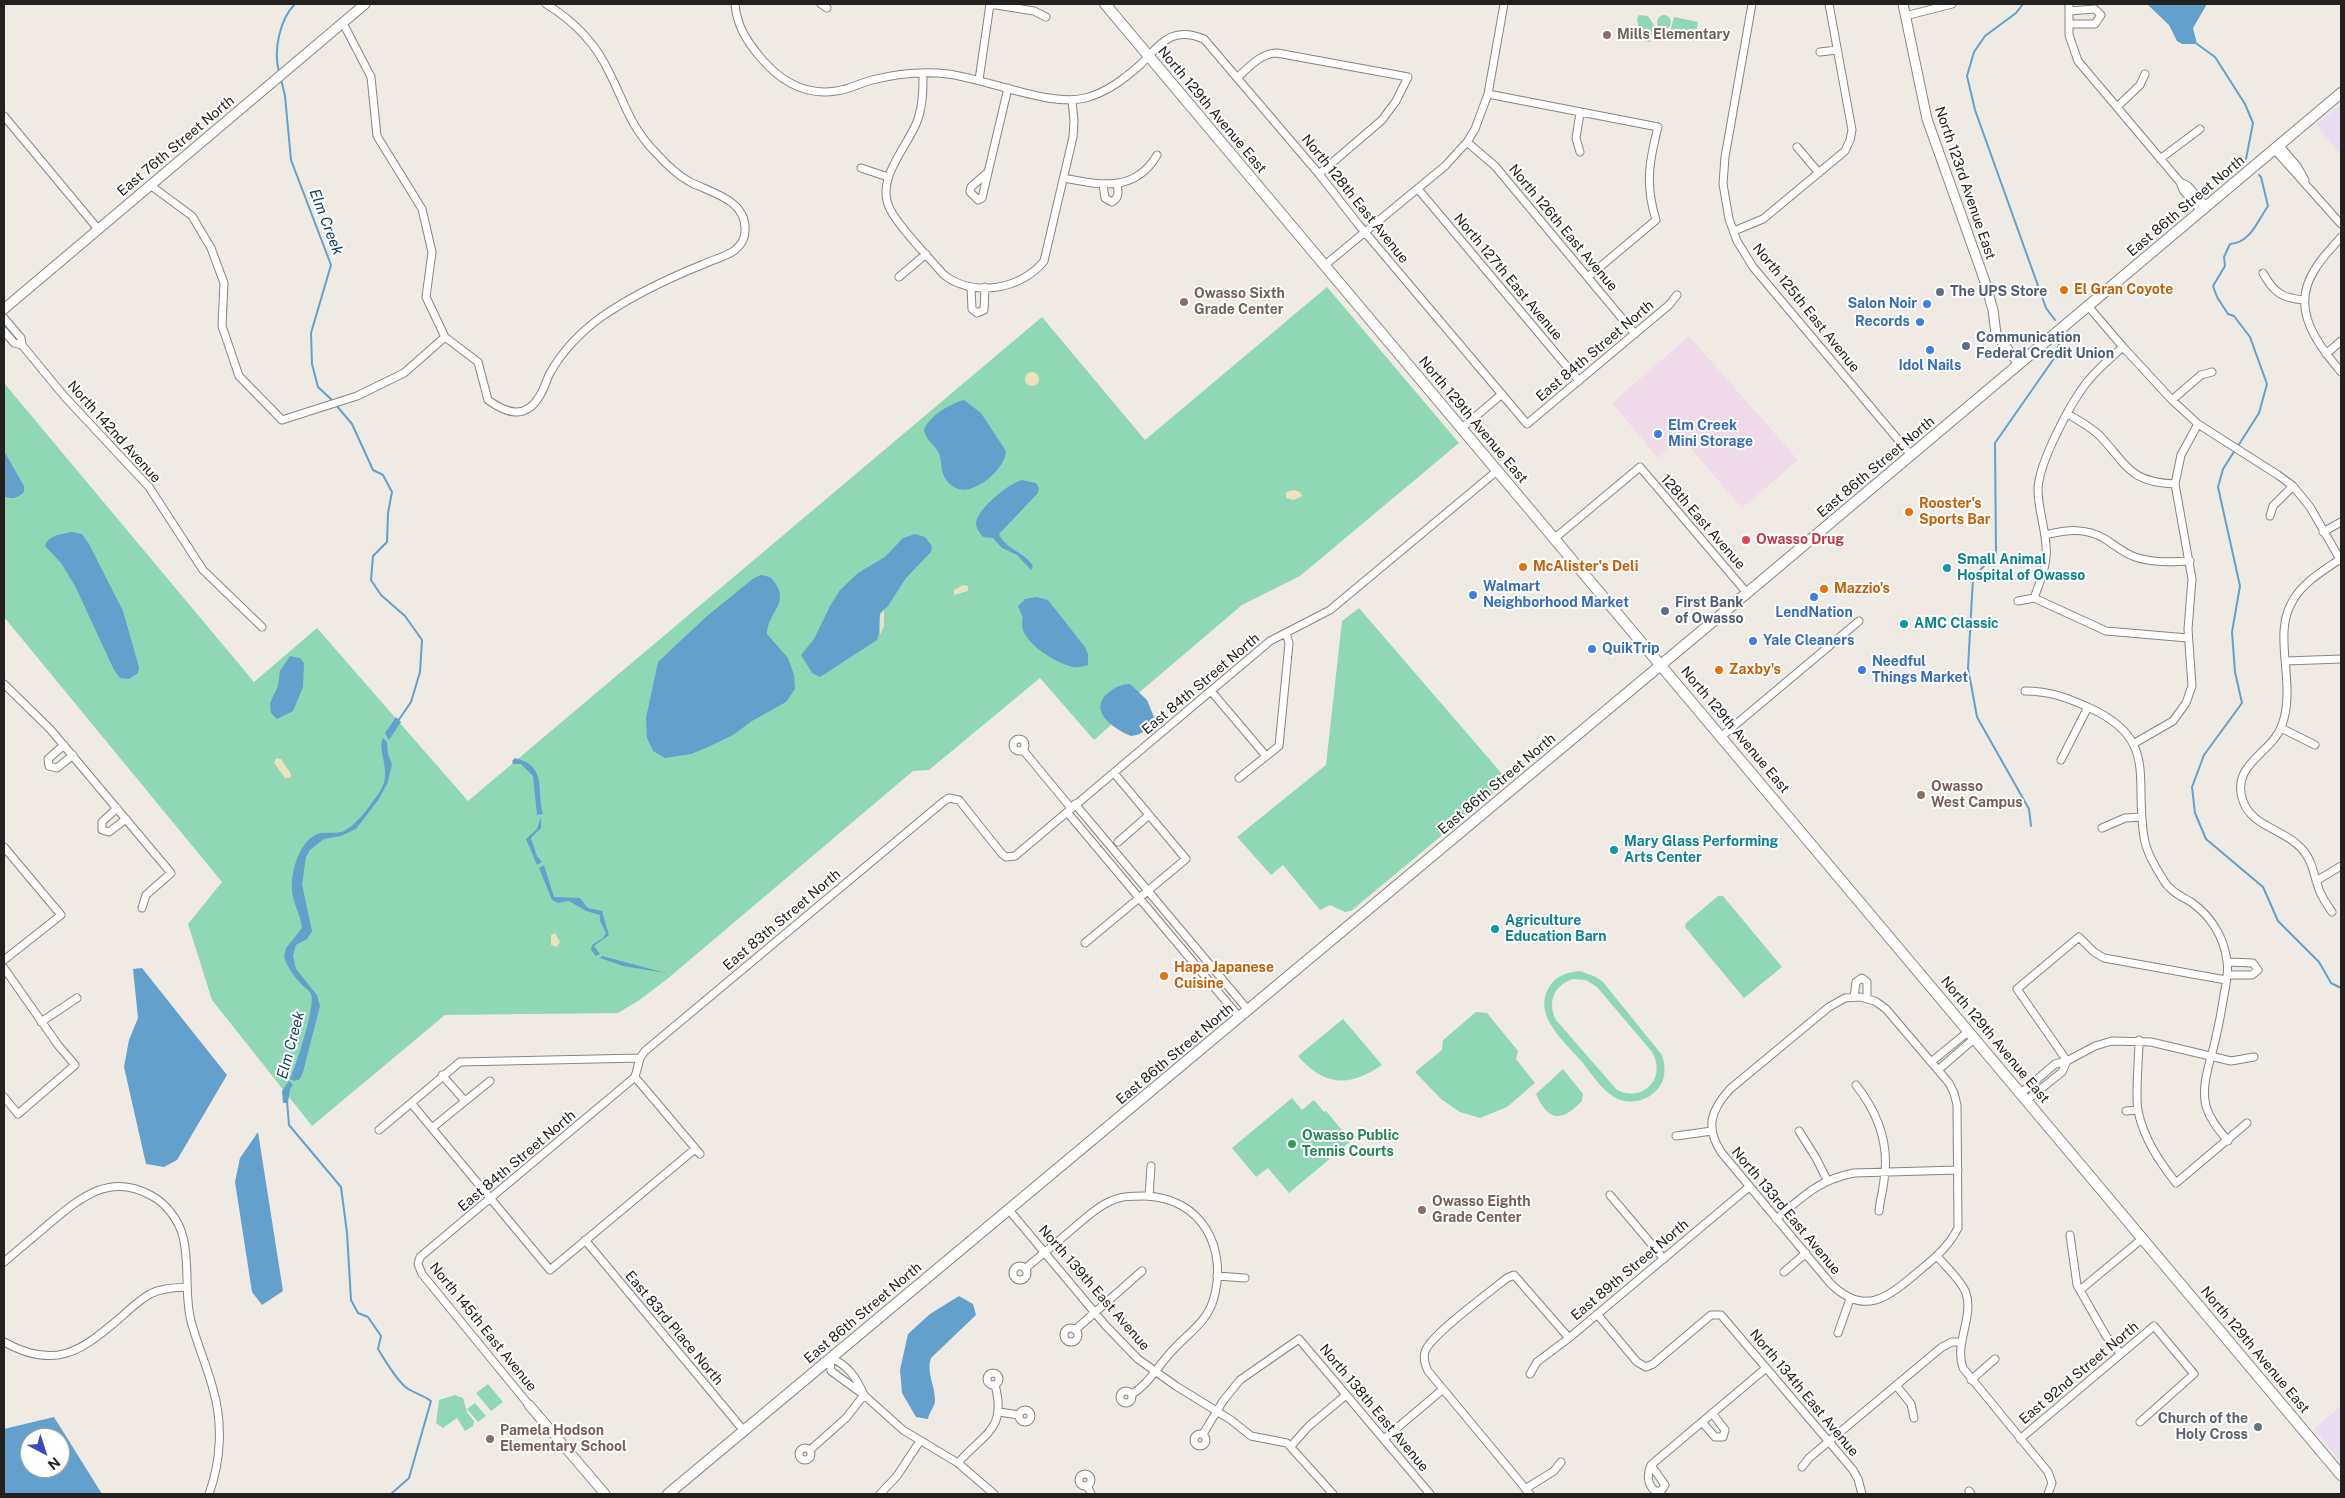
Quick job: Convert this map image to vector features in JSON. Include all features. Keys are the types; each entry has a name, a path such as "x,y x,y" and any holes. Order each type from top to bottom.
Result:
{"main road":[{"name":"North 129th Avenue East","path":"1104,4 1662,664 2341,1475"},
{"name":"East 86th Street North","path":"668,1494 1240,1018 2341,93"}],"street":[{"name":"East 76th Street North","path":"4,309 365,4"},
{"path":"343,23 371,77 377,136 422,210 432,252 426,297 445,338 478,362 488,400 508,412 521,412 535,403 559,360 576,338 596,321 613,309 641,294 704,264 728,255 740,245 745,231 744,219 736,206 680,175 655,152 634,125 621,102 610,73 592,43 568,18 546,4"},
{"path":"735,4 740,29 747,42 780,77 806,91 836,91 873,80 924,73 946,74 979,80 1008,88 1072,100 1073,137 1044,261 1021,281 1010,286 972,287 947,277 890,211 886,190 888,178 918,120 923,99 924,73"},
{"path":"979,80 990,4 1034,11 1046,17"},
{"path":"1325,266 1451,160 1467,142 1475,129 1488,94 1504,4"},
{"name":"North 125th East Avenue","path":"1752,4 1725,157 1724,198 1734,231 1744,254 1754,268 1911,455"},
{"path":"1734,231 1763,219 1845,151 1850,140 1852,130 1829,4"},
{"name":"North 123rd Avenue East","path":"1903,4 1927,119 1984,279 1993,310 1996,334 2019,364"},
{"path":"1906,16 1952,4"},
{"path":"2069,24 2095,24 2101,15 2095,9 2068,7 2069,24 2071,45 2078,61 2180,182 2188,186 2204,209"},
{"name":"North 128th East Avenue","path":"1072,100 1093,96 1109,89 1163,41 1172,36 1197,36 1208,42 1527,424"},
{"path":"1820,52 1837,50"},
{"path":"1238,77 1264,56 1276,53 1408,77 1396,101 1382,120 1319,174"},
{"path":"2117,106 2140,85 2145,74"},
{"path":"987,173 1008,88"},
{"path":"1488,94 1580,114 1658,127 1650,160 1648,180 1651,204 1656,220 1588,277"},
{"path":"1580,114 1576,138 1580,152"},
{"path":"4,116 98,229"},
{"path":"2160,159 2200,129"},
{"name":"North 126th East Avenue","path":"1467,142 1495,166 1635,334"},
{"path":"1797,147 1819,173"},
{"path":"2276,147 2297,166 2310,187 2341,224"},
{"path":"1064,178 1102,185 1117,183 1136,178 1149,169 1157,155"},
{"path":"861,168 888,178"},
{"path":"1102,185 1105,198 1112,202 1117,199 1117,183"},
{"path":"150,186 192,216 211,248 224,283 222,326 239,376 282,420 357,396 404,373 445,338"},
{"name":"North 127th East Avenue","path":"1418,188 1580,381"},
{"path":"2341,237 2313,272 2304,300 2307,323 2314,338 2341,372"},
{"path":"899,277 926,254"},
{"path":"2263,273 2275,291 2288,298 2304,300"},
{"path":"972,287 972,309 977,314 984,310 985,287"},
{"name":"East 84th Street North","path":"1527,424 1669,305 1677,295"},
{"path":"2088,306 2172,400 2198,424 2293,486 2310,507 2340,560 2308,582 2292,601 2284,629 2288,700 2281,728 2244,772 2241,788 2245,806 2256,820 2299,846 2310,860 2323,898 2332,912"},
{"name":"North 142nd Avenue","path":"4,318 21,338 22,345 64,396 149,487 203,570 262,627"},
{"name":"North 142nd Avenue","path":"4,331 14,343 22,345"},
{"path":"2326,354 2341,341"},
{"path":"2034,598 2045,564 2045,535 2038,508 2039,481 2048,453 2068,414 2088,382 2123,347"},
{"path":"2172,400 2201,375 2212,372"},
{"path":"1462,428 1502,394"},
{"path":"2068,414 2100,436 2135,474 2150,482 2175,484"},
{"path":"2133,744 2173,721 2186,702 2193,678 2188,638 2192,579 2175,484 2182,455 2198,424"},
{"name":"128th East Avenue","path":"1555,538 1640,467 1747,593"},
{"name":"East 84th Street North","path":"959,800 1006,857 1015,856 1270,641 1330,610 1498,470"},
{"path":"2270,516 2273,506 2293,486"},
{"path":"2323,532 2341,522"},
{"path":"2045,535 2076,530 2098,536 2136,558 2162,562 2190,561"},
{"path":"2018,601 2034,598 2106,630 2188,638"},
{"path":"1722,736 1859,621"},
{"path":"1239,778 1279,746 1289,643 1286,633"},
{"path":"2286,661 2341,659"},
{"path":"4,684 43,720 171,873 146,895 142,908"},
{"path":"1211,691 1266,756"},
{"path":"2026,691 2052,693 2088,707 2116,722 2133,744 2141,770 2142,817 2146,847 2164,882 2175,893 2196,906 2210,919 2223,941 2228,962 2227,978 2212,1057 2205,1081 2206,1105 2215,1125 2228,1141"},
{"path":"2061,760 2088,707"},
{"path":"2281,728 2315,745"},
{"path":"64,745 48,759 49,766 57,768 72,755"},
{"path":"1023,750 1071,808 1139,898 1240,1018"},
{"path":"1084,943 1186,859 1114,773"},
{"name":"East 83th Street North","path":"640,1058 645,1051 943,802 949,798 959,800"},
{"path":"117,808 102,822 102,830 109,832 126,819"},
{"path":"1071,808 1147,891 1248,1010"},
{"path":"1118,842 1149,815"},
{"path":"2102,828 2124,818 2142,817"},
{"path":"4,847 61,915 4,960"},
{"path":"2316,881 2341,866"},
{"path":"2067,1061 2017,989 2079,937 2104,958 2227,978 2252,975 2258,970 2253,963 2228,962"},
{"path":"4,968 41,1022 75,1066 18,1114 4,1097"},
{"path":"1676,1136 1712,1131 1715,1110 1719,1100 1829,1007 1845,998 1860,997 1886,1009 1950,1083 1957,1105 1958,1228 1952,1241 1937,1256 1889,1295 1867,1302 1850,1299 1838,1333"},
{"path":"41,1022 77,998"},
{"path":"1931,1062 1972,1034"},
{"path":"1938,1070 1972,1034"},
{"path":"2139,1040 2138,1110 2148,1140 2158,1161 2176,1183 2248,1123"},
{"path":"2024,1097 2055,1064 2067,1061 2078,1054 2112,1041 2139,1040 2231,1061 2254,1057"},
{"path":"379,1130 453,1066 466,1061 640,1058 635,1077 697,1152 584,1240 550,1270 411,1103"},
{"path":"442,1075 465,1101"},
{"name":"East 84th Street North","path":"418,1264 424,1254 635,1077"},
{"path":"432,1128 490,1080"},
{"path":"1856,1085 1868,1101 1882,1133 1884,1172 1879,1211"},
{"path":"2126,1111 2138,1110"},
{"name":"North 133rd East Avenue","path":"1712,1131 1714,1142 1749,1187 1830,1283 1850,1299"},
{"path":"1799,1131 1827,1180"},
{"path":"1149,1196 1151,1166"},
{"path":"1776,1219 1827,1180 1854,1173 1958,1170"},
{"path":"4,1262 76,1201 91,1192 115,1187 136,1189 150,1194 171,1213 183,1237 190,1318 214,1390 219,1428 217,1464 209,1494"},
{"name":"East 89th Street North","path":"1530,1374 1537,1362 1569,1338 1749,1187"},
{"path":"1610,1195 1664,1259"},
{"path":"1025,1269 1104,1204 1123,1197 1149,1196 1180,1204 1200,1221 1214,1244 1217,1260 1217,1276 1213,1301 1206,1316 1174,1348 1155,1372 1132,1394"},
{"name":"North 139th East Avenue","path":"1009,1210 1094,1312 1126,1346 1155,1372 1251,1436 1282,1441 1291,1446"},
{"path":"2070,1236 2074,1275 2080,1290 2106,1336 2121,1354"},
{"path":"2080,1290 2143,1238"},
{"name":"East 83rd Place North","path":"584,1240 744,1431"},
{"path":"1784,1272 1806,1253"},
{"path":"1937,1256 1966,1294 1968,1303 1961,1362 1971,1380 2048,1472 2052,1484 2049,1493"},
{"name":"North 145th East Avenue","path":"418,1264 422,1274 529,1405"},
{"path":"1075,1330 1142,1271"},
{"path":"1561,1462 1554,1472 1527,1491 1442,1390 1424,1362 1425,1352 1436,1337 1507,1278 1514,1275 1569,1338"},
{"path":"1217,1276 1245,1278"},
{"path":"4,1342 26,1353 39,1356 60,1355 70,1352 88,1344 150,1294 167,1289 187,1287"},
{"name":"North 134th East Avenue","path":"1597,1314 1637,1362 1646,1366 1653,1364 1711,1315 1718,1314 1724,1318 1858,1479 1862,1494"},
{"name":"East 92nd Street North","path":"2020,1439 2154,1326 2194,1374 2140,1422"},
{"name":"North 138th East Avenue","path":"1217,1412 1240,1380 1299,1339 1430,1494"},
{"path":"1802,1467 1808,1458 1942,1347 1952,1342 1962,1342"},
{"path":"864,1395 857,1380 841,1362 830,1358 830,1371 864,1395 897,1425 958,1463 993,1494"},
{"path":"1971,1380 1995,1359"},
{"path":"1651,1465 1766,1368"},
{"path":"958,1463 992,1429 999,1412 994,1385"},
{"path":"1896,1386 1911,1404 1914,1418"},
{"path":"1384,1439 1442,1390"},
{"path":"810,1450 839,1425 864,1395"},
{"path":"1333,1494 1291,1446 1309,1426 1346,1395"},
{"path":"529,1405 605,1494"},
{"path":"999,1412 1019,1415"},
{"path":"1203,1434 1217,1412"},
{"path":"1702,1422 1715,1437 1723,1437 1725,1430 1712,1413"},
{"path":"880,1494 897,1476 920,1441"},
{"path":"1087,1485 1091,1494"}],"shaded area":[{"path":"2341,104 2341,155 2316,125"},
{"path":"1689,336 1798,460 1742,508 1682,438 1658,458 1612,403"},
{"path":"2341,1406 2341,1462 2314,1429"}],"green space":[{"path":"1639,15 1648,16 1654,25 1650,42 1640,40 1637,19"},
{"path":"1664,15 1669,17 1671,22 1669,27 1664,29 1659,27 1657,22 1659,17"},
{"path":"1674,17 1698,22 1694,41 1669,36"},
{"path":"1327,287 1459,443 1300,576 1242,605 1141,691 1110,726 1094,740 1040,678 929,770 913,771 666,980 618,1013 445,1015 312,1126 212,1000 188,924 222,882 4,617 4,383 254,682 317,628 468,801 1042,317 1145,440"},
{"path":"1359,608 1503,775 1506,782 1351,911 1345,912 1330,905 1320,910 1283,865 1271,875 1237,837 1326,765 1342,621"},
{"path":"1718,896 1723,896 1782,967 1744,998 1685,927 1686,923"},
{"path":"1580,971 1603,982 1662,1055 1664,1069 1662,1083 1648,1097 1630,1102 1615,1098 1600,1084 1560,1038 1548,1019 1545,1010 1545,999 1548,989 1558,978","holes":["1573,979 1586,980 1597,987 1652,1052 1657,1071 1650,1086 1643,1091 1627,1093 1617,1090 1556,1020 1552,1001 1557,990 1561,985"]},
{"path":"1476,1012 1487,1013 1518,1051 1516,1059 1535,1083 1507,1107 1480,1118 1460,1112 1441,1099 1415,1072 1442,1050 1443,1040"},
{"path":"1343,1019 1382,1065 1359,1077 1338,1080 1318,1074 1298,1056"},
{"path":"1563,1069 1583,1094 1582,1101 1568,1113 1556,1116 1545,1110 1536,1094"},
{"name":"Owasso Public Tennis Courts","path":"1292,1098 1302,1110 1314,1100 1324,1112 1326,1111 1351,1141 1289,1193 1268,1168 1256,1177 1232,1148"},
{"path":"488,1384 503,1402 491,1411 476,1393"},
{"path":"455,1395 463,1398 467,1412 474,1421 473,1426 465,1431 457,1418 443,1428 436,1423 439,1400"},
{"path":"475,1403 486,1416 478,1422 467,1409"}],"sand":[{"path":"1029,372 1035,372 1039,379 1035,386 1029,386 1025,382 1025,376"},
{"path":"1294,490 1300,492 1302,496 1294,500 1286,498 1286,492"},
{"path":"963,585 968,586 968,591 954,595 954,590"},
{"path":"884,610 884,626 880,635 879,616"},
{"path":"276,758 281,759 291,774 290,778 285,778 274,763"},
{"path":"555,933 560,942 557,947 551,945 551,935"}],"water":[{"path":"2147,4 2207,4 2193,28 2197,44 2182,44 2177,41 2169,25"},
{"path":"964,400 981,413 1006,451 1000,466 986,480 978,486 961,490 954,487 945,478 939,454 924,431 930,421 940,411"},
{"path":"4,451 24,486 24,492 14,498 4,496"},
{"path":"1022,480 1036,483 1039,488 1038,493 999,534 1006,543 1029,561 1033,566 1031,570 1017,555 1002,548 993,538 983,537 976,525 982,511 995,497 1009,486"},
{"path":"72,532 82,534 89,544 123,611 139,667 138,673 129,679 120,678 114,670 75,586 61,563 45,546 52,537"},
{"path":"915,534 925,537 932,546 931,552 906,578 888,606 880,613 877,640 820,677 812,673 801,655 814,639 840,590 858,573 885,557 903,538"},
{"path":"761,575 770,577 780,593 780,600 771,618 767,634 788,658 794,675 795,689 786,702 752,721 733,735 691,754 665,758 653,751 647,738 646,718 658,662 707,616 754,578"},
{"path":"1037,597 1048,600 1085,647 1088,654 1088,665 1075,667 1056,661 1038,649 1025,634 1022,626 1023,618 1018,606 1025,599"},
{"path":"290,656 300,658 304,663 303,687 293,711 277,719 271,713 270,703 278,686 280,671"},
{"path":"1130,684 1147,700 1154,717 1145,730 1131,736 1117,729 1105,719 1100,706 1108,693 1121,685"},
{"path":"396,717 401,722 389,740 385,733"},
{"path":"383,738 387,742 388,754 392,764 388,782 379,799 356,829 341,836 324,839 310,850 306,857 302,884 312,931 307,939 296,945 293,956 296,969 317,995 320,1006 303,1072 300,1079 294,1081 290,1079 305,1036 312,1000 311,994 294,976 284,957 286,948 302,928 292,891 295,866 307,841 321,833 341,832 349,828 363,814 379,793 385,777 381,743"},
{"path":"515,758 525,762 537,773 543,814 537,815 533,776 521,764 513,764 512,761"},
{"path":"541,817 541,828 531,838 537,856 542,862 537,865 526,839 537,829"},
{"path":"544,865 554,897 580,898 588,908 602,911 609,935 594,946 600,954 596,956 591,950 592,945 603,938 606,933 600,921 600,915 586,911 569,901 558,903 552,900 539,868"},
{"path":"602,956 666,973 623,966 600,958"},
{"path":"142,968 227,1075 177,1160 164,1167 146,1164 124,1067 129,1040 138,1018 133,969"},
{"path":"289,1081 293,1085 290,1089 288,1103 283,1103 282,1091"},
{"path":"258,1132 283,1291 262,1305 252,1292 235,1182 240,1158"},
{"path":"959,1296 973,1304 976,1315 931,1358 930,1373 935,1403 928,1419 916,1417 902,1393 900,1370 908,1334 930,1314"},
{"path":"54,1417 61,1428 20,1428 20,1478 70,1478 70,1443 102,1494 4,1494 4,1429"}],"waterway":[{"name":"Elm Creek","path":"279,72 277,63 279,35 285,18 295,4"},
{"path":"2023,4 2016,13 1985,36 1974,52 1967,76 1975,110 2046,308 2055,320"},
{"path":"2197,44 2215,57 2245,104 2253,123 2246,159"},
{"name":"Elm Creek","path":"281,79 285,96 291,160 331,265 311,333 312,364 318,387 333,401"},
{"path":"2238,446 2259,413 2267,384 2250,337 2234,316 2228,314 2217,297 2213,286 2225,266 2224,257 2230,244 2237,243 2248,236 2268,206 2259,175"},
{"path":"2031,826 2029,809 1977,717 1968,668 1973,578 1996,553 1995,443 2055,357 2059,344"},
{"name":"Elm Creek","path":"336,405 352,424 373,470 383,475 392,492 388,513 387,542 373,556 371,580 381,595 405,616 422,640 420,672 411,702 398,721"},
{"path":"2235,450 2223,469 2218,487 2240,586 2232,632 2235,672 2242,703 2204,755 2192,787 2195,813 2206,839 2263,887 2278,921 2319,962 2331,983 2341,988"},
{"name":"Elm Creek","path":"287,1101 289,1125 341,1187 347,1233 351,1300 358,1313 368,1317 381,1336 378,1349 397,1378 410,1390 431,1401 409,1478 391,1494"}],"place":[{"name":"Mills Elementary","path":"1607,35"},
{"name":"El Gran Coyote","path":"2064,290"},
{"name":"The UPS Store","path":"1940,292"},
{"name":"Owasso Sixth Grade Center","path":"1184,302"},
{"name":"Salon Noir","path":"1927,304"},
{"name":"Records","path":"1920,322"},
{"name":"Communication Federal Credit Union","path":"1966,346"},
{"name":"Idol Nails","path":"1930,350"},
{"name":"Elm Creek Mini Storage","path":"1658,434"},
{"name":"Rooster's Sports Bar","path":"1909,512"},
{"name":"Owasso Drug","path":"1746,540"},
{"name":"McAlister's Deli","path":"1523,567"},
{"name":"Small Animal Hospital of Owasso","path":"1947,568"},
{"name":"Mazzio's","path":"1824,589"},
{"name":"Walmart Neighborhood Market","path":"1473,595"},
{"name":"LendNation","path":"1814,597"},
{"name":"First Bank of Owasso","path":"1665,611"},
{"name":"AMC Classic","path":"1904,624"},
{"name":"Yale Cleaners","path":"1753,641"},
{"name":"QuikTrip","path":"1592,649"},
{"name":"Zaxby's","path":"1719,670"},
{"name":"Needful Things Market","path":"1862,670"},
{"name":"Owasso West Campus","path":"1921,795"},
{"name":"Mary Glass Performing Arts Center","path":"1614,850"},
{"name":"Agriculture Education Barn","path":"1495,929"},
{"name":"Hapa Japanese Cuisine","path":"1164,976"},
{"name":"Owasso Public Tennis Courts","path":"1292,1144"},
{"name":"Owasso Eighth Grade Center","path":"1422,1210"},
{"name":"Church of the Holy Cross","path":"2258,1427"},
{"name":"Pamela Hodson Elementary School","path":"490,1439"}]}
